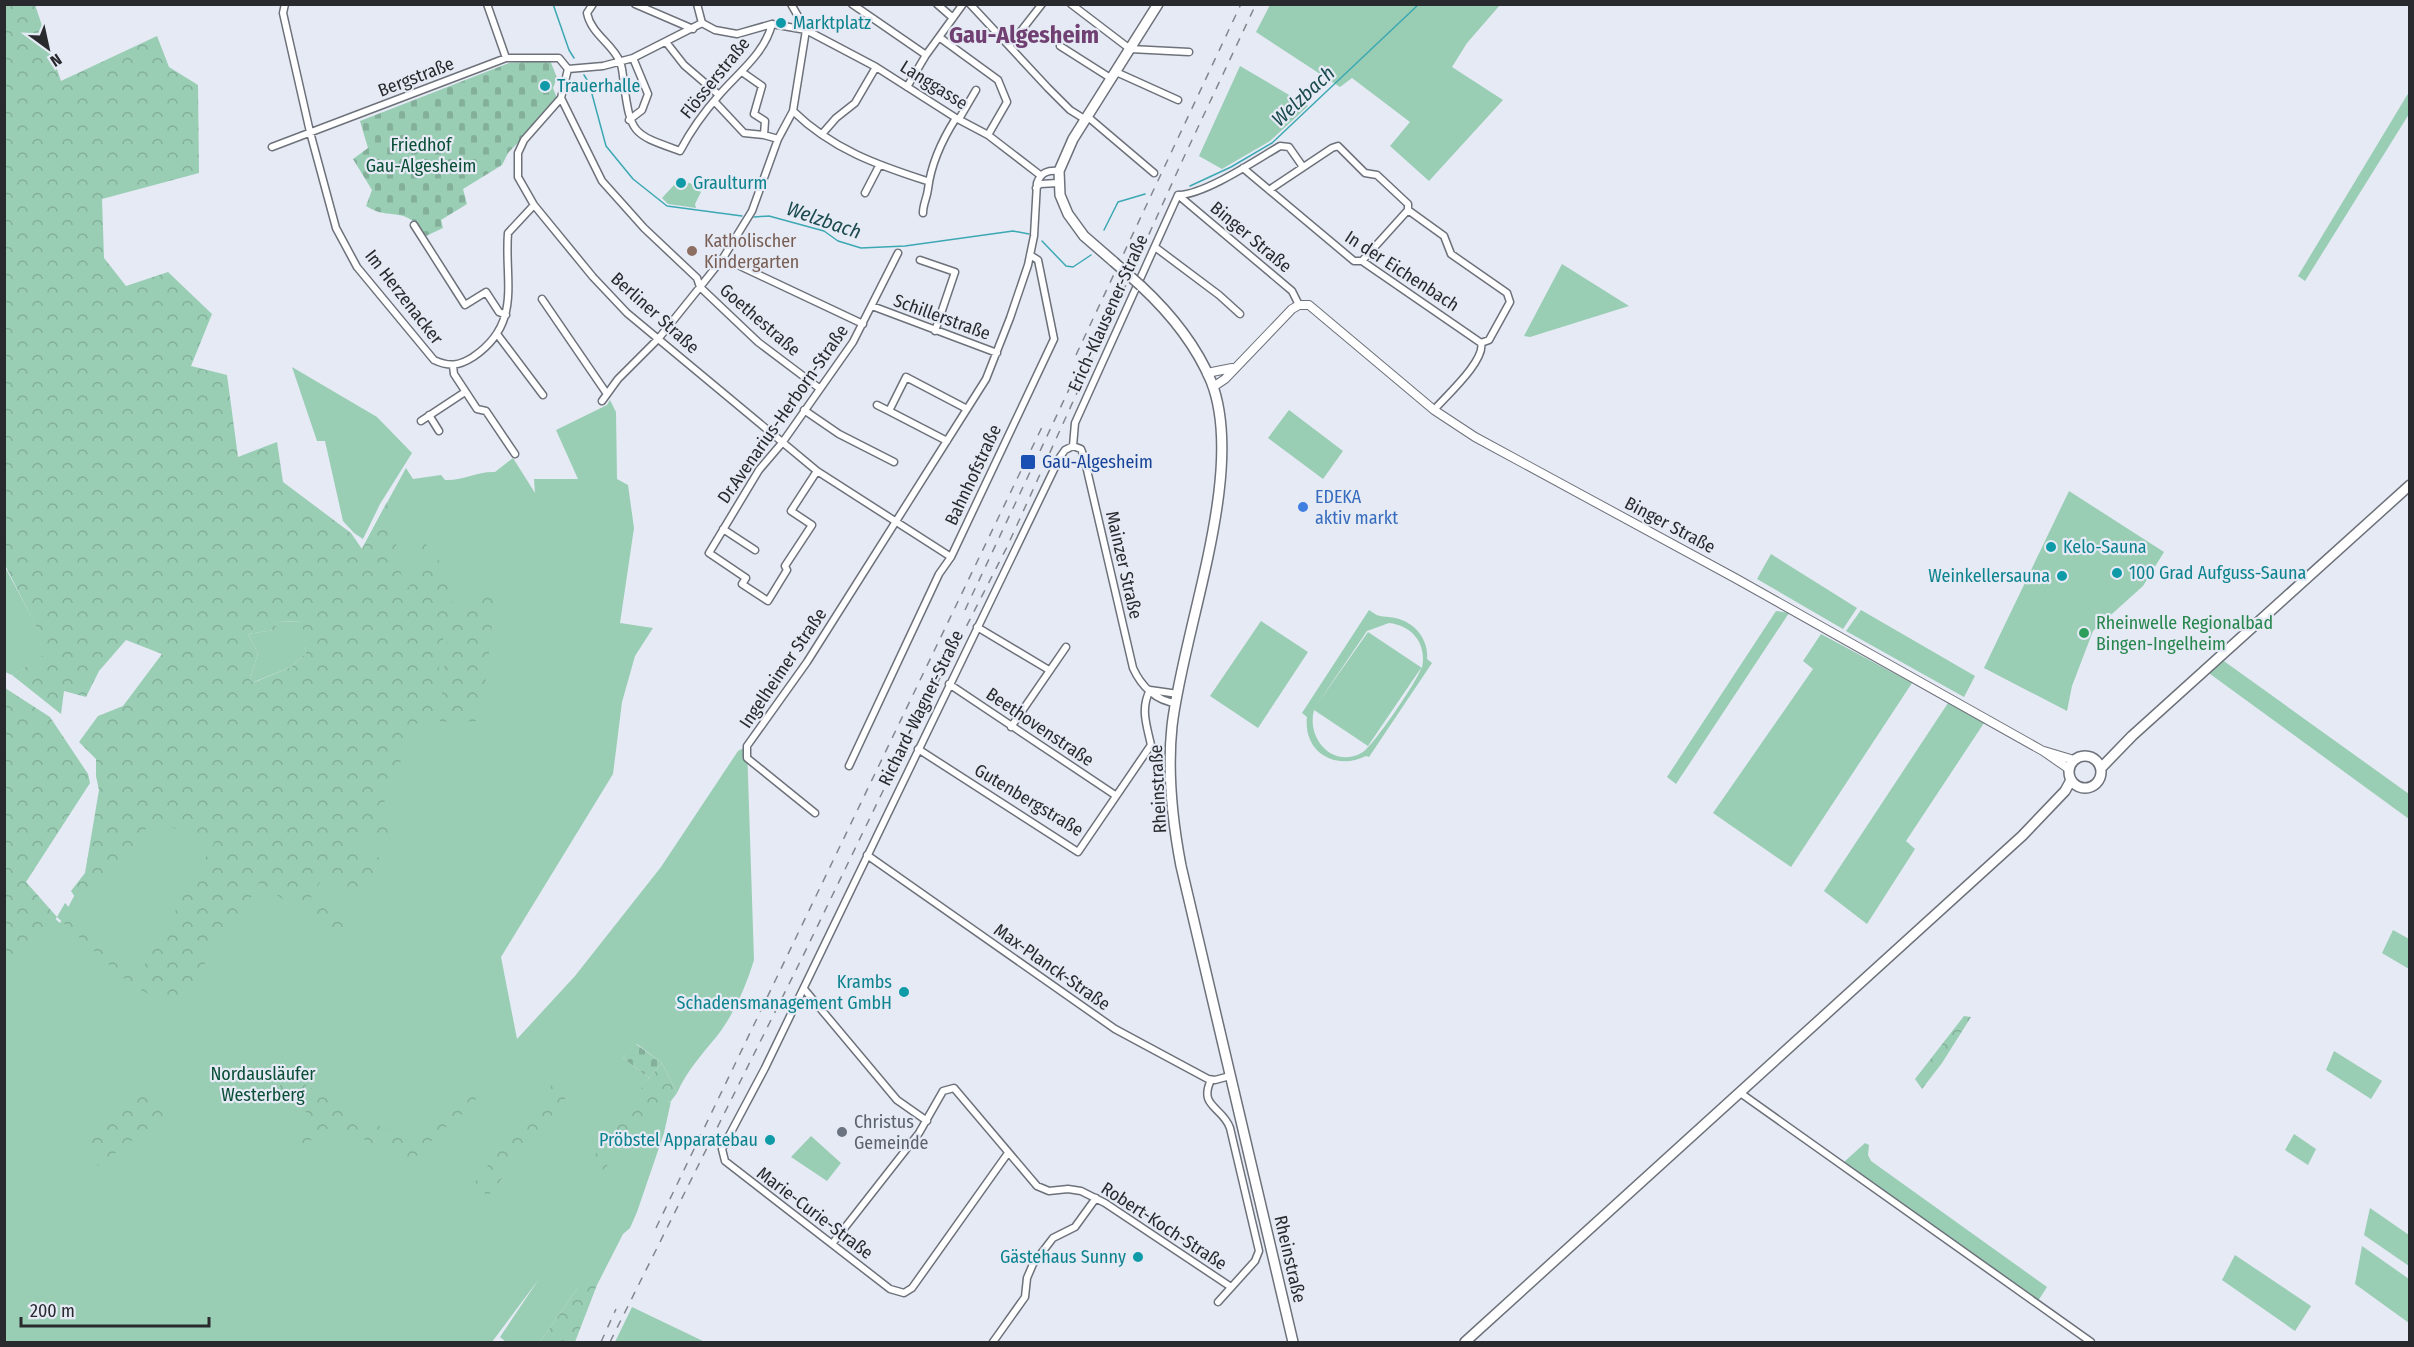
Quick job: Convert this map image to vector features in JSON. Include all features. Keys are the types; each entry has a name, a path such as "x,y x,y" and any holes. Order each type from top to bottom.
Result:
{"main road":[{"path":"1058,183 1059,171 1066,150 1158,4"},
{"name":"Rheinstraße","path":"1058,183 1061,200 1074,225 1141,286 1186,334 1213,387 1222,433 1221,472 1211,535 1177,698 1170,773 1174,827 1293,1342"},
{"path":"2099,764 2409,485"},
{"path":"2085,755 2099,764 2101,776 2094,786 2086,788 2075,783 2072,765 2085,755"},
{"path":"1465,1342 2032,827 2075,783"}],"street":[{"name":"Im Herzenacker","path":"285,4 283,13 310,132 336,228 357,267 434,360 453,366"},
{"path":"487,4 506,58"},
{"path":"592,4 587,13 589,23 620,62 629,120 642,110 648,94 633,58"},
{"path":"635,4 693,29"},
{"path":"697,4 702,23 715,30 737,34 772,24 806,30"},
{"path":"852,4 926,54"},
{"path":"936,4 953,18"},
{"path":"907,87 926,54 963,4"},
{"path":"970,4 1070,110 1087,118 1154,173"},
{"path":"1010,45 1042,4"},
{"path":"1071,4 1130,49 1189,52"},
{"path":"602,401 618,379 659,338 723,258 752,211 778,139 793,111 806,30 790,6"},
{"path":"568,69 603,66 633,58 702,23"},
{"name":"Flösserstraße","path":"629,120 644,138 680,151 694,124 742,72 769,35 772,24"},
{"name":"Langgasse","path":"806,30 876,67 988,135 1040,175"},
{"path":"939,37 998,80 1007,102 988,135"},
{"path":"666,42 684,64 719,95"},
{"path":"1060,46 1114,76 1178,100"},
{"name":"Bergstraße","path":"272,147 506,58 559,58 568,69"},
{"path":"822,134 836,118 855,103 876,67"},
{"name":"Berliner Straße","path":"568,69 561,98 524,140 518,153 518,177 534,205 627,313 817,471 895,521"},
{"path":"742,72 762,86 754,114 765,121 764,135"},
{"path":"923,213 928,190 927,181 943,138 976,90"},
{"name":"Goethestraße","path":"561,98 602,181 644,228 697,278 700,287 758,342 819,388"},
{"path":"715,102 744,133 778,139"},
{"path":"793,111 822,134 859,158 927,181"},
{"path":"1178,195 1189,195 1243,168 1280,146 1289,147 1303,167"},
{"path":"1269,190 1338,146 1365,172 1377,175 1408,204 1408,210 1362,261"},
{"path":"865,193 879,166"},
{"name":"In der Eichenbach","path":"1243,168 1353,261 1362,261 1481,343"},
{"path":"1030,255 1034,236 1035,189 1040,175 1045,172 1059,171"},
{"path":"1035,189 1040,184 1058,183"},
{"name":"Erich-Klausener-Straße","path":"1073,446 1076,423 1178,195"},
{"name":"Binger Straße","path":"1178,195 1292,291 1299,305 1312,307 1434,410 1475,437 2072,765"},
{"path":"515,454 486,411 477,409 465,392 454,375 453,366 464,363 476,355 497,334 506,315 509,299 508,233 534,205"},
{"path":"1408,210 1444,236 1451,254 1507,293 1510,302 1489,340 1481,343 1483,347 1479,359 1434,410"},
{"path":"414,225 465,305 486,292 499,312 506,315"},
{"path":"1155,247 1219,295 1240,314"},
{"path":"872,306 898,253"},
{"name":"Ingelheimer Straße","path":"815,813 747,758 747,746 807,662 986,379 1030,255"},
{"name":"Bahnhofstraße","path":"849,766 939,574 951,557 1054,339 1038,260 1030,255"},
{"path":"723,258 863,324"},
{"path":"920,260 955,272 935,332"},
{"path":"542,299 607,394"},
{"path":"1213,387 1225,379 1290,311 1299,305"},
{"name":"Schillerstraße","path":"863,324 872,306 935,332 997,353"},
{"name":"Dr.Avenarius-Herborn-Straße","path":"817,471 791,511 812,525 785,566 787,570 768,601 742,584 746,578 709,553 759,470 782,442 853,342 863,324"},
{"path":"497,334 543,395"},
{"path":"1207,373 1235,367"},
{"path":"889,411 906,377 968,409"},
{"path":"420,421 465,392"},
{"path":"877,405 947,441"},
{"path":"804,410 839,434 894,462"},
{"path":"429,416 439,431"},
{"name":"Richard-Wagner-Straße","path":"804,989 1060,457 1065,450 1073,446"},
{"name":"Mainzer Straße","path":"1073,446 1081,450 1084,457 1133,668 1138,678 1157,697 1177,698"},
{"path":"895,521 951,557"},
{"path":"723,529 755,550"},
{"path":"977,627 1049,670"},
{"path":"1011,727 1066,647"},
{"name":"Beethovenstraße","path":"949,684 1115,795"},
{"name":"Gutenbergstraße","path":"918,748 1078,852 1150,746 1143,711 1150,690"},
{"name":"Max-Planck-Straße","path":"867,855 1115,1029 1211,1080"},
{"path":"804,989 897,1100 927,1121 832,1244"},
{"name":"Marie-Curie-Straße","path":"804,989 722,1149 725,1161 743,1176 890,1289 904,1293 912,1288 1008,1153"},
{"path":"1211,1080 1230,1076"},
{"name":"Rheinstraße","path":"1211,1080 1207,1099 1224,1116 1230,1128 1258,1246 1255,1261 1218,1302"},
{"name":"Robert-Koch-Straße","path":"927,1121 940,1096 947,1089 956,1090 1037,1186 1048,1191 1081,1191 1096,1198 1231,1287"},
{"path":"1739,1092 2091,1342"},
{"path":"993,1342 1025,1297 1027,1278 1034,1264 1053,1238 1075,1227 1096,1198"}],"green space":[{"path":"5,4 35,5 61,81 157,36 169,67 198,85 199,173 102,199 104,258 126,286 168,272 212,314 191,366 227,375 238,457 277,442 283,482 351,533 362,549 387,502 401,566 402,593 408,588 415,575 422,537 435,560 446,561 454,610 446,626 441,649 433,722 412,724 397,773 376,821 394,829 387,846 357,832 353,846 380,858 361,901 322,879 310,899 352,921 341,939 259,883 240,915 232,913 179,1012 129,983 57,917 65,903 126,969 138,976 215,841 167,826 148,826 130,850 77,900 71,891 85,873 99,790 96,759 79,742 98,716 123,706 162,654 126,640 99,671 86,697 64,691 61,714 12,675 49,652 5,565","holes":["302,621 306,653 291,667 255,682 250,680 258,653 248,634 275,630 276,622"]},
{"path":"1270,5 1500,5 1467,43 1452,67 1503,100 1429,181 1390,146 1410,122 1352,78 1340,87 1256,32"},
{"name":"Friedhof Gau-Algesheim","path":"550,60 557,78 553,88 557,98 555,104 508,153 502,165 463,189 467,204 441,220 443,228 426,236 418,226 404,216 375,211 366,206 372,190 353,159 368,148 360,121 509,63"},
{"path":"1240,66 1308,106 1270,141 1222,169 1199,156"},
{"path":"2409,92 2409,114 2305,281 2298,276"},
{"path":"690,183 701,192 695,204 696,208 668,204 662,198 674,185"},
{"path":"1562,264 1629,306 1530,337 1524,336"},
{"path":"292,367 377,417 412,453 380,504 363,539 343,521 325,441 317,441"},
{"name":"Nordausläufer Westerberg","path":"610,400 616,412 617,479 628,485 634,528 620,623 653,628 635,656 622,702 613,774 501,957 517,1039 575,976 661,867 738,751 747,746 754,960 729,1018 690,1070 677,1093 662,1063 637,1044 623,1058 649,1078 647,1081 668,1102 671,1101 664,1133 637,1212 597,1285 577,1289 540,1342 506,1342 500,1337 539,1279 492,1342 5,1342 4,874 60,923 85,875 133,821 256,798 359,554 406,468 413,479 441,475 445,480 452,480 495,472 513,458 535,493 534,479 578,479 556,430 607,405"},
{"path":"1289,410 1343,451 1323,479 1268,438"},
{"path":"2069,491 2164,552 2143,586 2093,631 2072,686 2067,711 1984,668"},
{"path":"1771,554 1857,608 1843,629 1757,579"},
{"path":"4,565 50,652 12,675 5,672"},
{"path":"496,592 481,721 440,722 445,654 450,630 466,598"},
{"path":"1369,610 1379,616 1409,623 1423,639 1427,659 1432,663 1369,757 1344,761 1324,756 1310,740 1307,717 1302,713","holes":["1389,623 1405,628 1416,638 1422,651 1422,668 1368,632 1316,706 1367,631","1421,668 1395,712 1376,738 1363,752 1352,757 1342,757 1325,749 1318,741 1314,731 1314,710 1368,746"]},
{"path":"1861,610 1975,676 1964,697 1846,631"},
{"path":"1776,611 1789,613 1676,784 1667,777"},
{"path":"303,621 306,653 291,667 254,682 250,680 258,653 248,634 274,630 276,622"},
{"path":"1261,621 1308,652 1258,728 1210,696"},
{"path":"1821,634 1912,683 1791,867 1713,813 1813,669 1803,661"},
{"path":"2221,659 2409,794 2409,819 2206,671"},
{"path":"5,688 50,717 88,774 90,783 26,882 57,917 38,946 23,960 5,958"},
{"path":"1948,703 1984,723 1906,841 1915,849 1867,924 1824,891"},
{"path":"2393,930 2409,939 2409,969 2382,953"},
{"path":"1964,1016 1971,1017 1942,1063 1922,1089 1915,1079"},
{"path":"636,1044 662,1063 649,1078 623,1058"},
{"path":"2334,1051 2382,1081 2371,1099 2326,1070"},
{"path":"662,1063 677,1093 671,1101 652,1106 604,1170 591,1160"},
{"path":"288,1074 359,1117 412,1140 444,1118 468,1092 480,1094 465,1113 455,1118 408,1164 378,1146 335,1126 298,1148 295,1144 315,1120 279,1087"},
{"path":"554,1082 572,1090 488,1196 473,1184"},
{"path":"149,1091 166,1115 98,1166 81,1142"},
{"path":"2294,1134 2316,1149 2308,1165 2285,1150"},
{"path":"811,1136 841,1163 827,1181 791,1157"},
{"path":"1865,1143 1869,1145 1868,1155 1871,1161 2047,1287 2038,1301 1846,1165 1844,1162"},
{"path":"2370,1208 2409,1235 2409,1266 2364,1235"},
{"path":"2362,1246 2409,1279 2409,1323 2355,1284"},
{"path":"2235,1255 2311,1306 2295,1331 2222,1280"},
{"path":"584,1279 597,1285 575,1342 540,1342"},
{"path":"632,1307 705,1342 615,1342"}],"waterway":[{"name":"Welzbach","path":"553,4 574,58"},
{"name":"Welzbach","path":"1190,186 1231,167 1272,143 1419,4"},
{"name":"Welzbach","path":"584,75 589,83 606,146 633,179 667,206 742,216"},
{"name":"Welzbach","path":"1104,230 1118,202 1145,194"},
{"name":"Welzbach","path":"754,217 769,216 824,231 838,241 861,248 905,246 1013,231 1029,234"},
{"name":"Welzbach","path":"1042,241 1066,266 1073,267 1091,255"}],"railway":[{"path":"1076,355 1241,4"},
{"path":"610,1342 899,758 1007,547 1256,4"},
{"path":"965,610 1089,347"},
{"path":"656,1228 1043,425"},
{"path":"601,1342 616,1309"}],"place":[{"name":"Marktplatz","path":"781,23"},
{"name":"Trauerhalle","path":"545,86"},
{"name":"Graulturm","path":"681,183"},
{"name":"Katholischer Kindergarten","path":"692,251"},
{"name":"Gau-Algesheim","path":"1028,462"},
{"name":"EDEKA aktiv markt","path":"1303,507"},
{"name":"Kelo-Sauna","path":"2051,547"},
{"name":"100 Grad Aufguss-Sauna","path":"2117,573"},
{"name":"Weinkellersauna","path":"2062,576"},
{"name":"Rheinwelle Regionalbad Bingen-Ingelheim","path":"2084,633"},
{"name":"Krambs Schadensmanagement GmbH","path":"904,992"},
{"name":"Christus Gemeinde","path":"842,1132"},
{"name":"Pröbstel Apparatebau","path":"770,1140"},
{"name":"Gästehaus Sunny","path":"1138,1257"}],"district":[{"name":"Gau-Algesheim","path":"1024,35"}]}
